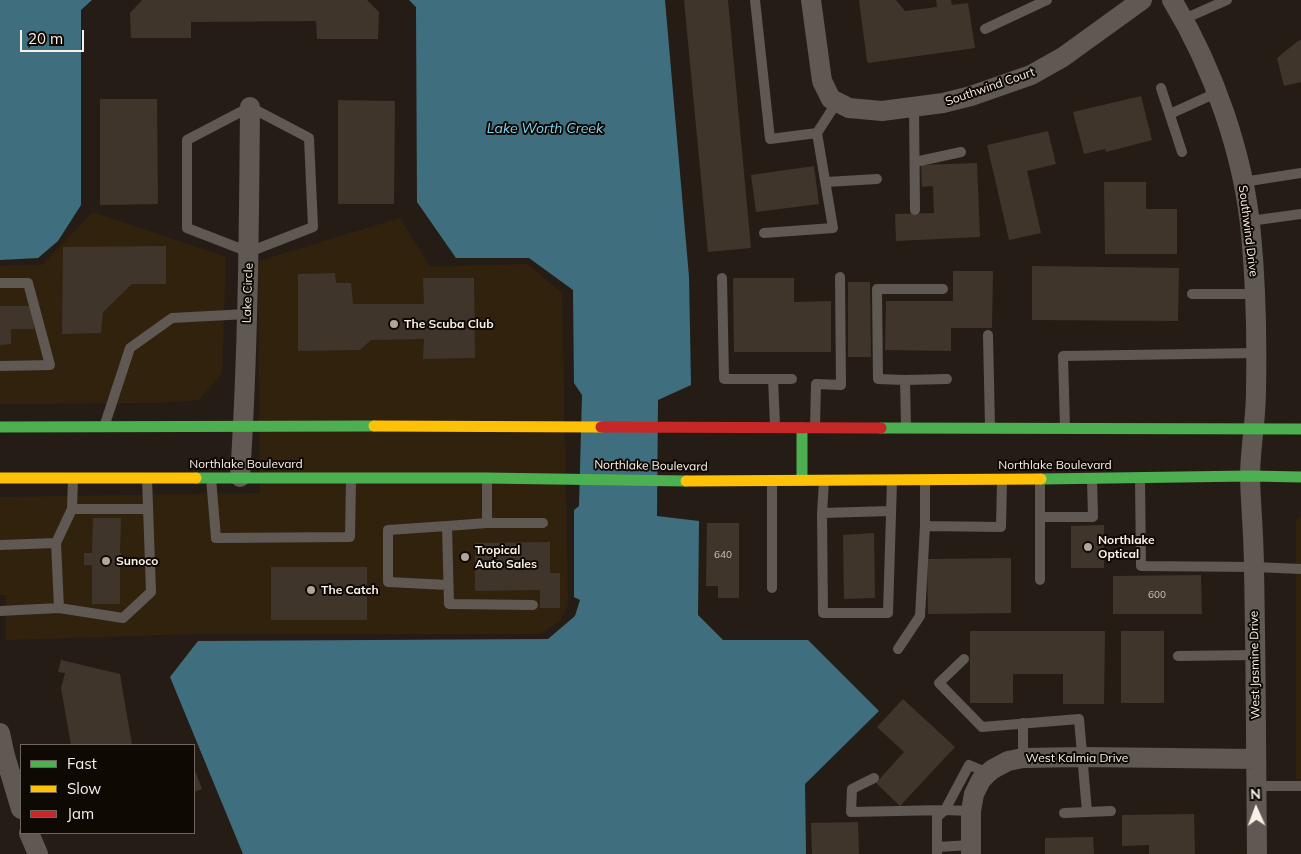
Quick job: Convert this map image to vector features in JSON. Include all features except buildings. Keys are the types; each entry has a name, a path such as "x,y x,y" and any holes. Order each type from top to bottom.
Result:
{"main road":[{"path":"0,427 1301,429"},
{"path":"802,428 802,480"},
{"name":"Northlake Boulevard","path":"0,478 487,478 677,481 1301,477"}],"street":[{"path":"811,0 822,82 831,99 837,102"},
{"name":"Southwind Court","path":"837,102 849,108 882,111 943,103 971,96 1030,75 1063,57 1142,0"},
{"name":"Southwind Drive","path":"1172,0 1184,19 1210,75 1230,133 1243,182 1250,221 1256,294 1256,393 1250,476"},
{"name":"Lake Circle","path":"240,477 244,426 249,252 250,108"},
{"name":"West Jasmine Drive","path":"1250,476 1254,567 1256,854"},
{"path":"0,733 20,806"},
{"name":"West Kalmia Drive","path":"971,850 971,810 974,794 982,780 993,768 1008,761 1023,758 1083,757 1256,759"},
{"path":"29,834 38,854"}],"lane":[{"path":"755,0 770,140 817,133"},
{"path":"985,29 1047,0"},
{"path":"1184,19 1227,0"},
{"path":"1161,88 1182,152"},
{"path":"1170,114 1216,93"},
{"path":"764,234 833,228 817,133 837,102"},
{"path":"914,107 915,210"},
{"path":"250,108 309,138 312,227 249,252 187,228 187,140 250,108"},
{"path":"915,162 962,152"},
{"path":"1243,182 1301,173"},
{"path":"826,182 877,179"},
{"path":"1250,221 1301,214"},
{"path":"815,428 816,384 841,385 840,277"},
{"path":"722,278 724,379 792,379"},
{"path":"0,283 28,283 50,365 0,366"},
{"path":"943,289 877,289 878,380 947,379"},
{"path":"1192,294 1256,294"},
{"path":"105,427 130,348 172,318 247,314"},
{"path":"988,336 990,428"},
{"path":"1065,428 1063,356 1256,353"},
{"path":"773,379 776,428"},
{"path":"905,380 906,428"},
{"path":"211,477 216,538 350,536 351,478"},
{"path":"59,608 56,543 72,509 74,478"},
{"path":"0,610 59,608 123,618 150,592 147,478"},
{"path":"487,478 487,523"},
{"path":"1140,478 1141,566 1301,569"},
{"path":"925,526 1001,527 1002,479"},
{"path":"1040,479 1040,580"},
{"path":"1040,517 1093,517 1092,479"},
{"path":"772,480 772,588"},
{"path":"824,480 822,512 822,613 888,613 892,480"},
{"path":"898,649 920,616 925,526 925,480"},
{"path":"72,509 148,509"},
{"path":"822,512 891,511"},
{"path":"448,585 388,582 388,530 487,523 543,523"},
{"path":"447,526 448,604 533,605"},
{"path":"0,546 56,543"},
{"path":"1178,656 1255,655"},
{"path":"964,659 940,683 982,727 1080,719 1086,812"},
{"path":"1023,758 1024,723"},
{"path":"971,850 937,850 936,817 945,810 970,765 988,773"},
{"path":"874,778 852,789 850,812 971,810"},
{"path":"1256,786 1301,786"},
{"path":"1064,813 1111,811"}],"shaded area":[{"path":"93,212 226,257 222,373 199,400 159,403 0,404 0,266 42,265"},
{"path":"400,218 430,267 527,264 562,293 568,605 561,620 541,634 197,634 6,640 6,595 0,595 0,497 260,493 258,261"},
{"path":"1301,516 1301,779 1296,779 1296,521"}],"water":[{"path":"0,0 92,0 81,10 81,205 58,241 38,258 0,260"},
{"name":"Lake Worth Creek","path":"409,0 665,0 689,277 691,385 658,400 657,516 699,521 698,615 723,640 808,640 879,711 805,784 806,854 243,854 170,677 198,641 548,639 575,616 580,600 574,597 574,510 579,506 582,395 574,383 573,290 529,258 456,258 417,202 416,7"}],"traffic: fast":[{"path":"0,427 374,426"},
{"path":"802,428 802,480"},
{"path":"881,428 1301,429"},
{"path":"1041,479 1301,477"},
{"path":"196,478 487,478 686,481"}],"traffic: slow":[{"path":"374,426 601,427"},
{"path":"0,478 196,478"},
{"path":"686,481 1041,479"}],"traffic: jam":[{"path":"601,427 881,428"}],"place":[{"name":"The Scuba Club","path":"394,324"},
{"name":"Northlake Optical","path":"1088,547"},
{"name":"Tropical Auto Sales","path":"465,557"},
{"name":"Sunoco","path":"106,561"},
{"name":"The Catch","path":"311,590"}]}
